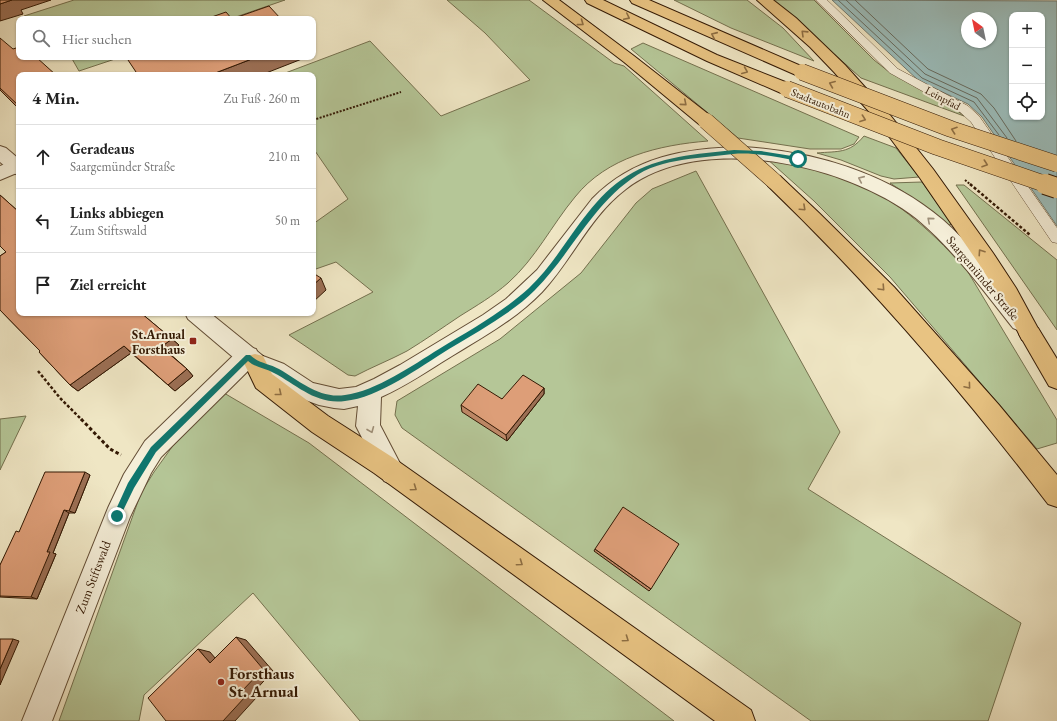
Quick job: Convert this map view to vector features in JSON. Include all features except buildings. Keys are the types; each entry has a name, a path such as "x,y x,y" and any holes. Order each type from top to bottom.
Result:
{"main road":[{"path":"550,0 634,63 706,121 774,181 850,255 907,315 1023,451 1057,495"},
{"name":"Stadtautobahn","path":"592,0 712,58 788,89 930,144 1057,188"},
{"name":"Stadtautobahn","path":"637,0 802,72 944,126 1057,164"},
{"path":"764,0 799,29 821,50 886,120 960,221 1008,293 1030,334"},
{"name":"Saargemünder Straße","path":"1030,334 1057,379"},
{"path":"251,360 264,380 320,424 393,473 740,721"}],"street":[{"path":"0,152 11,170"},
{"name":"Saargemünder Straße","path":"199,316 251,360 276,370 306,390 325,397 344,399 370,391 408,371 481,326 521,298 544,276 609,193 627,178 662,162 714,153 734,152 761,153 798,159 830,167 896,196 922,213 965,254 1030,334"},
{"name":"Zum Stiftswald","path":"37,721 117,516 131,485 145,461 153,449 251,360"},
{"path":"370,391 368,426 393,473"}],"lane":[{"name":"Leinpfad","path":"821,0 894,71 964,109 975,120 1057,238"}],"path":[{"path":"316,119 401,92"},
{"path":"960,176 1035,239"},
{"path":"38,371 60,398 110,449 124,456 145,461"}],"green space":[{"path":"74,0 285,0 239,16 24,16"},
{"path":"447,0 529,0 614,63 624,66 708,141 653,150 618,163 602,172 588,183 575,197 527,263 502,288 407,351 355,376 348,375 289,335 373,292 336,262 316,269 316,222 348,199 316,152 316,72 288,72 370,41 441,116 530,80 485,33"},
{"path":"674,0 747,0 783,28 814,61 731,28"},
{"path":"773,0 814,0 874,60 888,71 955,109 964,116 861,78"},
{"path":"643,43 859,137 854,144 841,149 810,149 738,138 631,49"},
{"path":"73,60 112,60 79,71"},
{"path":"864,136 896,148 919,177 894,179 881,176 841,160 817,153 848,149 859,142"},
{"path":"766,158 792,163 854,181 901,208 944,246 968,272 1057,420 1057,443 1037,449 890,277 814,201"},
{"path":"696,171 840,432 808,489 1021,623 988,721 811,721 402,428 395,415 397,401 500,339 581,273 636,203 652,189"},
{"path":"922,182 952,224 949,225 929,209 890,183"},
{"path":"956,185 964,185 1057,260 1057,330"},
{"path":"224,393 309,443 674,721 360,721 253,593 144,695 139,721 59,721 141,493 172,447"},
{"path":"26,416 0,470 0,419"}],"water":[{"path":"832,0 1057,1 1057,226 982,117 968,104 919,81"}],"place":[{"name":"St.Arnual Forsthaus","path":"193,341"},
{"name":"Forsthaus St. Arnual","path":"221,682"}],"route":[{"path":"117,516 131,485 153,449 248,356 255,363 276,370 306,390 325,397 344,399 361,395 389,382 481,326 532,289 544,276 609,193 627,178 662,162 714,153 761,153 798,159"}]}
